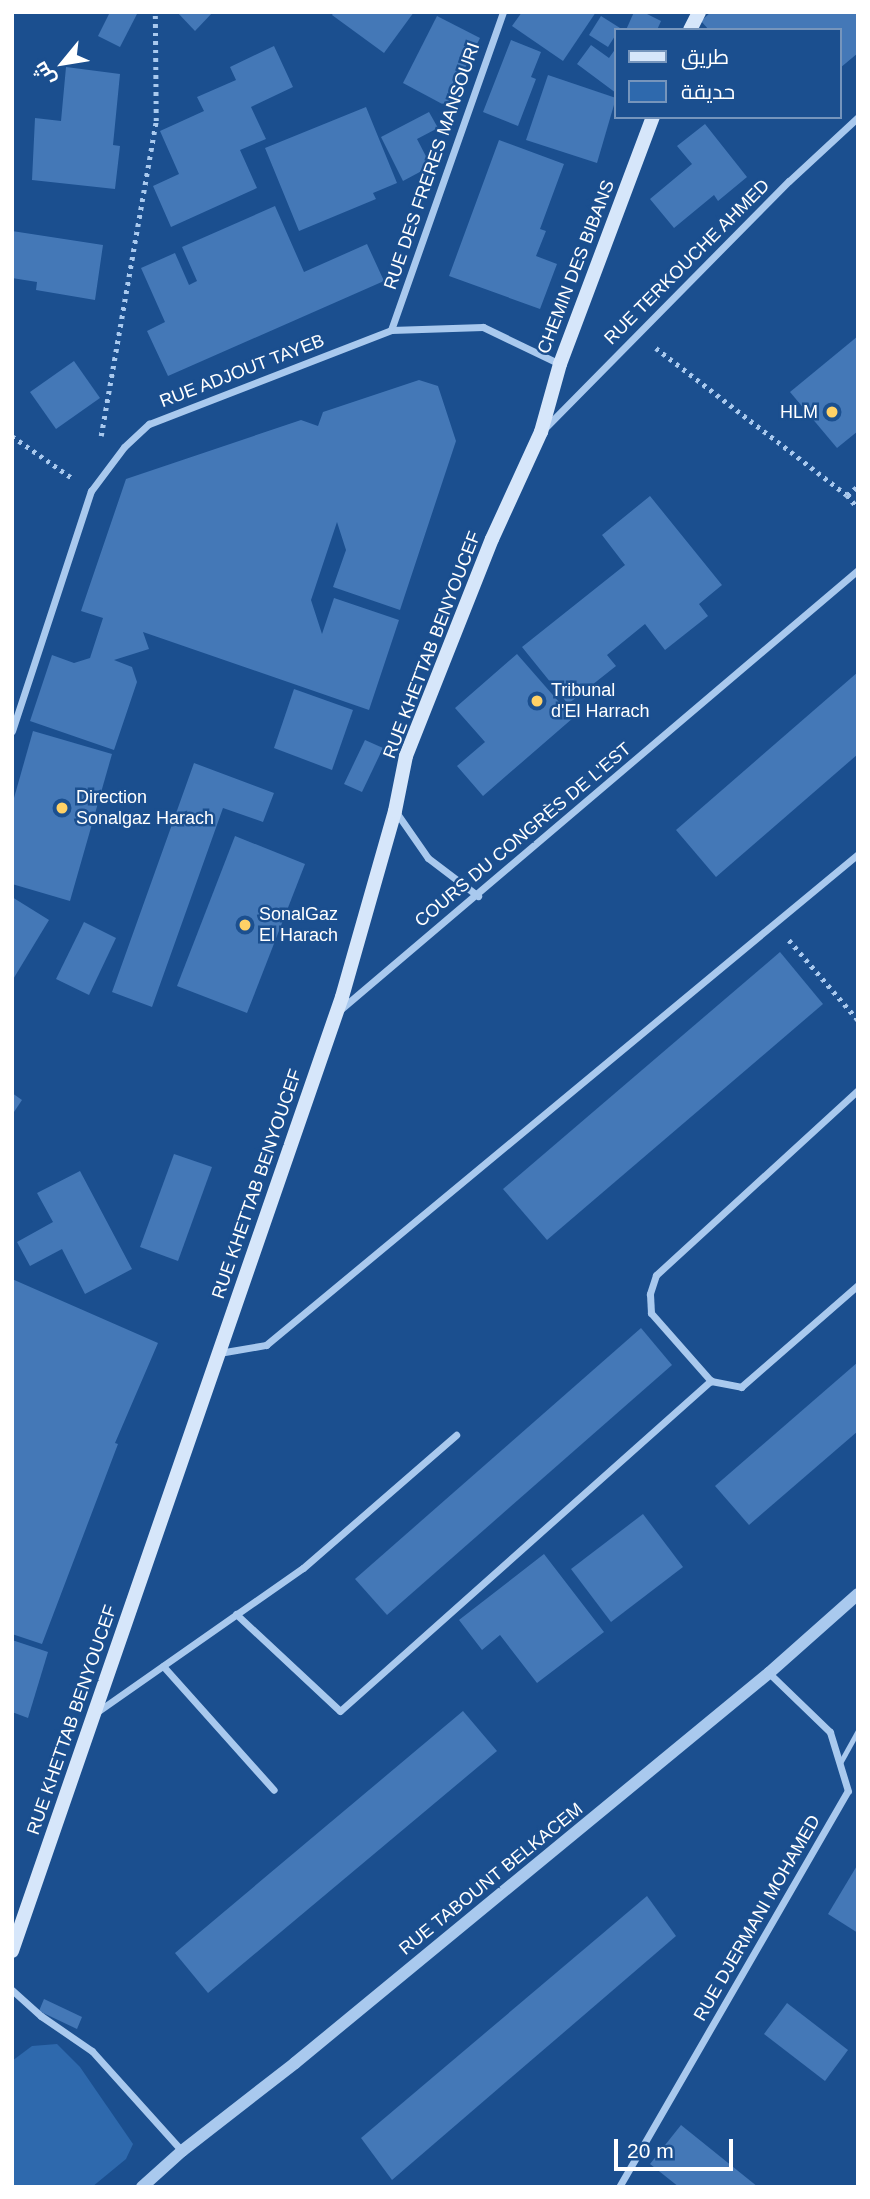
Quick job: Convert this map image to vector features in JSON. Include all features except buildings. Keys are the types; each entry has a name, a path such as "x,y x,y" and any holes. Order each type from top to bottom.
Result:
{"main road":[{"path":"691,28 699,12"},
{"name":"CHEMIN DES BIBANS","path":"541,432 560,364 652,119"},
{"name":"RUE KHETTAB BENYOUCEF","path":"12,1951 336,1014 395,811 406,757 492,539 541,432"}],"street":[{"name":"RUE DES FRERES MANSOURI","path":"391,330 503,12"},
{"name":"RUE TERKOUCHE AHMED","path":"541,432 789,181 858,117"},
{"name":"RUE ADJOUT TAYEB","path":"12,731 91,491 124,447 149,424 391,330 483,327 560,364"},
{"name":"COURS DU CONGRÈS DE L'EST","path":"336,1014 478,896 858,570"},
{"path":"395,811 428,858 478,896"},
{"path":"219,1353 266,1345 858,854"},
{"path":"858,1090 656,1275 650,1294 651,1312 711,1381 741,1387 858,1285"},
{"path":"236,1614 340,1711 711,1381"},
{"path":"94,1715 303,1568 456,1435"},
{"name":"RUE TABOUNT BELKACEM","path":"142,2187 182,2151 295,2063 769,1673 858,1594"},
{"path":"163,1666 274,1790"},
{"name":"RUE DJERMANI MOHAMED","path":"619,2187 848,1791 830,1732 769,1673"},
{"path":"12,1990 41,2016 92,2051 182,2151"}],"lane":[{"path":"840,1763 858,1730"}],"path":[{"path":"12,436 91,491 156,121 155,12"},
{"path":"638,334 846,495 858,508"},
{"path":"846,495 858,485"},
{"path":"775,923 858,1020"}],"green space":[{"path":"57,2044 80,2067 133,2144 126,2159 92,2187 12,2187 12,2061 32,2046"}],"place":[{"name":"HLM","path":"832,412"},
{"name":"Tribunal d'El Harrach","path":"537,701"},
{"name":"Direction Sonalgaz Harach","path":"62,808"},
{"name":"SonalGaz El Harach","path":"245,925"}]}
